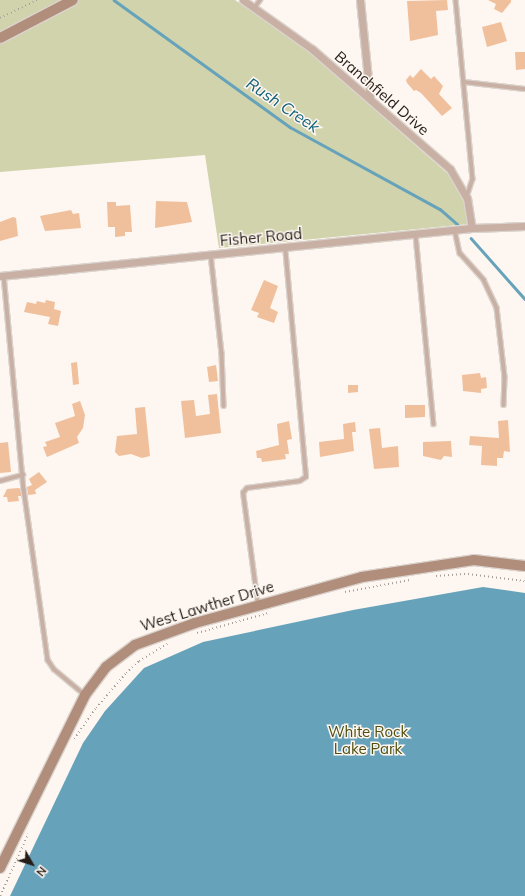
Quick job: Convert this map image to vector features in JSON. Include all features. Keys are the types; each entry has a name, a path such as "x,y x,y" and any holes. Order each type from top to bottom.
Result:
{"street":[{"path":"0,38 73,0"},
{"name":"Branchfield Drive","path":"243,0 255,7 312,49 450,169 467,198 472,228"},
{"path":"360,0 370,98"},
{"name":"Fisher Road","path":"2,276 211,254 416,235 472,228 525,226"},
{"name":"West Lawther Drive","path":"0,868 85,695 106,667 136,645 195,623 362,577 439,564 474,560 525,566"}],"lane":[{"path":"255,7 260,0"},
{"path":"456,0 473,179 467,198"},
{"path":"464,82 525,89"},
{"path":"455,230 460,253 484,280 497,308 505,377 504,405"},
{"path":"416,235 434,424"},
{"path":"258,605 243,493 247,488 300,481 306,477 285,248"},
{"path":"211,254 222,353 224,406"},
{"path":"2,276 23,475 48,660 54,669 85,695"},
{"path":"0,481 23,475"}],"path":[{"path":"0,18 37,0"},
{"path":"428,576 468,574 525,581"},
{"path":"344,592 413,579"},
{"path":"191,634 269,613"},
{"path":"73,742 96,708 126,673 139,661 171,642"},
{"path":"0,896 28,833"}],"green space":[{"path":"0,0 235,0 283,32 315,57 448,174 464,200 468,224 219,248 205,155 0,172"}],"water":[{"name":"White Rock Lake Park","path":"483,587 525,593 525,896 10,896 83,743 105,711 144,668 203,642 353,610"}],"building":[{"path":"447,0 448,10 436,11 438,35 410,41 407,1"},
{"path":"488,0 511,0 511,2 502,13 494,9 496,4"},
{"path":"501,22 507,41 487,47 482,27"},
{"path":"515,52 525,52 525,69 516,70"},
{"path":"421,69 431,79 434,76 443,86 439,94 452,108 442,116 421,93 416,90 414,91 407,83 406,80 410,75 413,78"},
{"path":"156,201 187,202 192,222 155,228"},
{"path":"107,202 116,202 116,206 130,205 132,232 125,232 125,236 115,237 115,227 108,227"},
{"path":"71,210 73,214 79,213 81,228 45,231 40,216"},
{"path":"13,217 16,218 18,236 0,241 0,222"},
{"path":"264,280 278,286 270,308 278,312 274,323 257,317 259,313 251,310"},
{"path":"46,300 55,302 54,309 61,311 58,326 48,324 50,317 24,312 27,302 36,304 37,301 45,303"},
{"path":"77,362 79,384 73,385 71,363"},
{"path":"216,365 218,381 209,382 207,367"},
{"path":"480,373 481,378 486,377 487,388 481,389 481,393 463,391 462,375"},
{"path":"348,385 358,385 358,392 348,393"},
{"path":"217,394 221,433 185,438 181,401 194,400 196,416 210,414 208,395"},
{"path":"80,401 85,415 83,428 77,437 79,443 47,457 43,447 47,446 45,442 60,437 55,423 75,416 72,404"},
{"path":"405,405 425,405 425,417 405,418"},
{"path":"145,407 150,456 142,458 131,454 119,456 115,452 117,436 137,434 135,408"},
{"path":"508,420 510,452 504,451 503,458 497,458 497,466 481,465 482,446 469,445 470,436 499,438 498,421"},
{"path":"289,421 292,439 287,440 289,454 285,454 286,459 262,462 261,458 257,458 256,451 279,445 277,424"},
{"path":"355,422 356,432 352,432 354,451 320,457 319,442 344,439 343,424"},
{"path":"380,428 382,448 398,446 399,467 374,469 369,429"},
{"path":"451,441 452,457 444,456 441,460 423,456 423,442"},
{"path":"8,442 11,472 0,473 0,443"},
{"path":"39,472 47,482 35,490 36,494 28,495 27,487 32,485 29,479"},
{"path":"7,489 21,489 22,496 18,496 19,501 8,502 7,497 3,497"}],"waterway":[{"name":"Rush Creek","path":"114,0 290,127 440,209 457,224"},
{"path":"471,238 525,299"}]}
